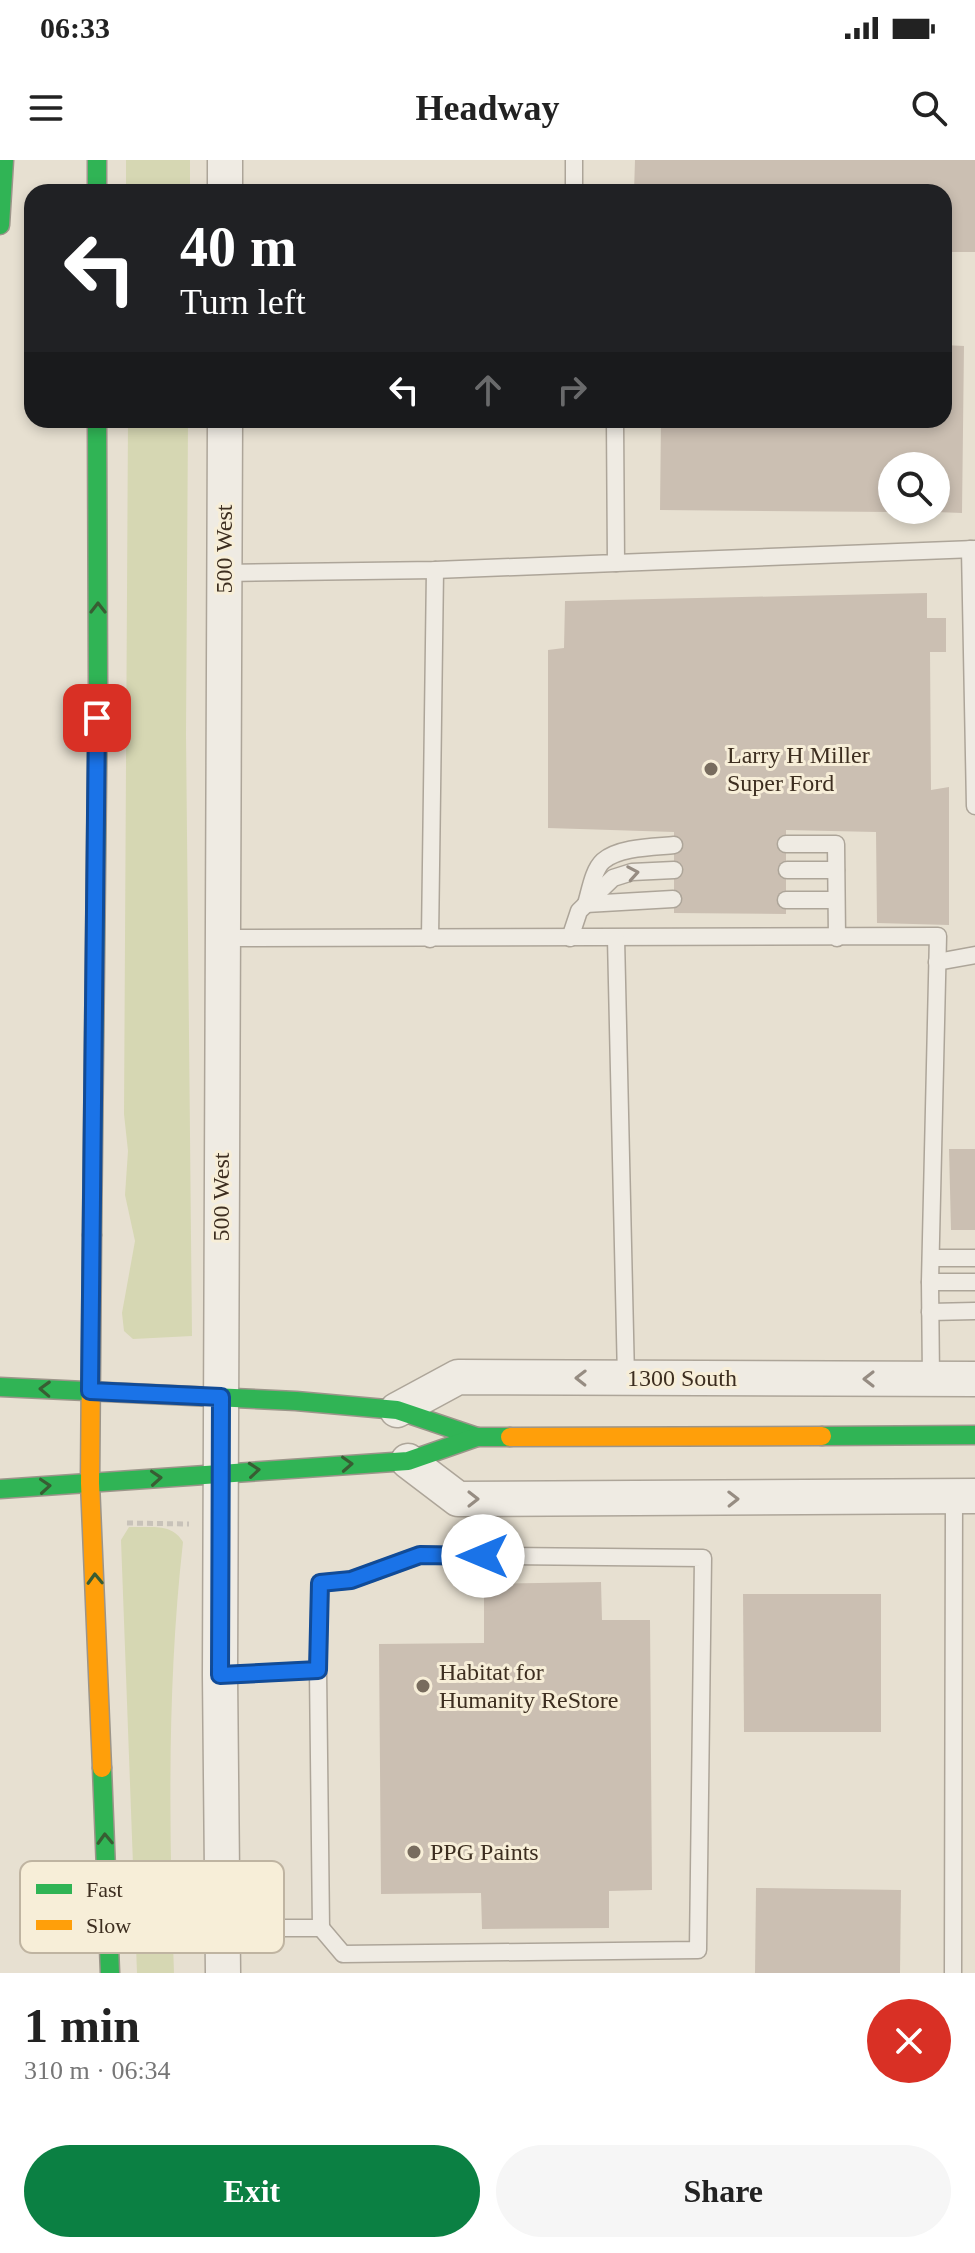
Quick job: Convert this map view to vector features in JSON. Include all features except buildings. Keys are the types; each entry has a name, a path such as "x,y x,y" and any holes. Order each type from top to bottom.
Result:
{"main road":[{"path":"0,225 4,160"},
{"path":"97,160 97,184"},
{"path":"97,428 98,686 90,1483 105,1861"},
{"path":"0,1387 221,1397 397,1410 477,1437"},
{"path":"0,1489 408,1461 477,1437 975,1435"},
{"path":"109,1953 110,1973"}],"street":[{"path":"225,160 225,184"},
{"name":"500 West","path":"221,1861 225,428"},
{"name":"1300 South","path":"397,1410 458,1377 975,1379"},
{"path":"408,1461 458,1499 964,1496"},
{"name":"500 West","path":"223,1953 223,1973"}],"lane":[{"path":"574,160 574,184"},
{"path":"615,428 616,563"},
{"path":"224,573 435,570 972,549 975,806"},
{"path":"430,939 435,570"},
{"path":"786,844 836,844 837,938"},
{"path":"586,904 595,874 603,861 640,847 674,845"},
{"path":"570,938 579,911 613,878 632,872 674,870"},
{"path":"787,870 836,870"},
{"path":"586,904 673,899"},
{"path":"786,900 836,900"},
{"path":"222,938 938,936 930,1282 931,1379"},
{"path":"616,938 626,1378"},
{"path":"937,962 975,955"},
{"path":"931,1258 975,1258"},
{"path":"930,1282 975,1282"},
{"path":"930,1312 975,1311"},
{"path":"953,1973 964,1496"},
{"path":"420,1555 703,1558 698,1950 343,1954 321,1928 320,1583 351,1580 420,1555"},
{"path":"220,1675 318,1670"},
{"path":"284,1928 321,1928"}],"path":[{"path":"126,1523 179,1524"}],"green space":[{"path":"126,160 190,160 190,184 126,184"},
{"path":"128,428 188,428 186,734 192,1336 133,1339 124,1331 122,1313 135,1241 125,1195 128,1151 124,1114"},
{"path":"129,1527 152,1527 173,1531 183,1542 174,1649 171,1861 133,1861 121,1540"},
{"path":"136,1953 173,1953 174,1973 137,1973"}],"traffic: fast":[{"path":"0,225 4,160"},
{"path":"97,160 97,184"},
{"path":"92,1235 98,686 97,428"},
{"path":"0,1387 296,1401 397,1410 477,1437"},
{"path":"822,1436 975,1435"},
{"path":"0,1489 408,1461 477,1437 510,1437"},
{"path":"102,1768 106,1861"},
{"path":"109,1953 110,1973"}],"traffic: slow":[{"path":"92,1235 90,1483 102,1768"},
{"path":"510,1437 822,1436"}],"place":[{"name":"Larry H Miller Super Ford","path":"711,769"},
{"name":"Habitat for Humanity ReStore","path":"423,1686"},
{"name":"PPG Paints","path":"414,1852"}],"route":[{"path":"97,718 90,1391 221,1397 220,1675 318,1670 320,1583 351,1580 420,1555 483,1556"}]}
